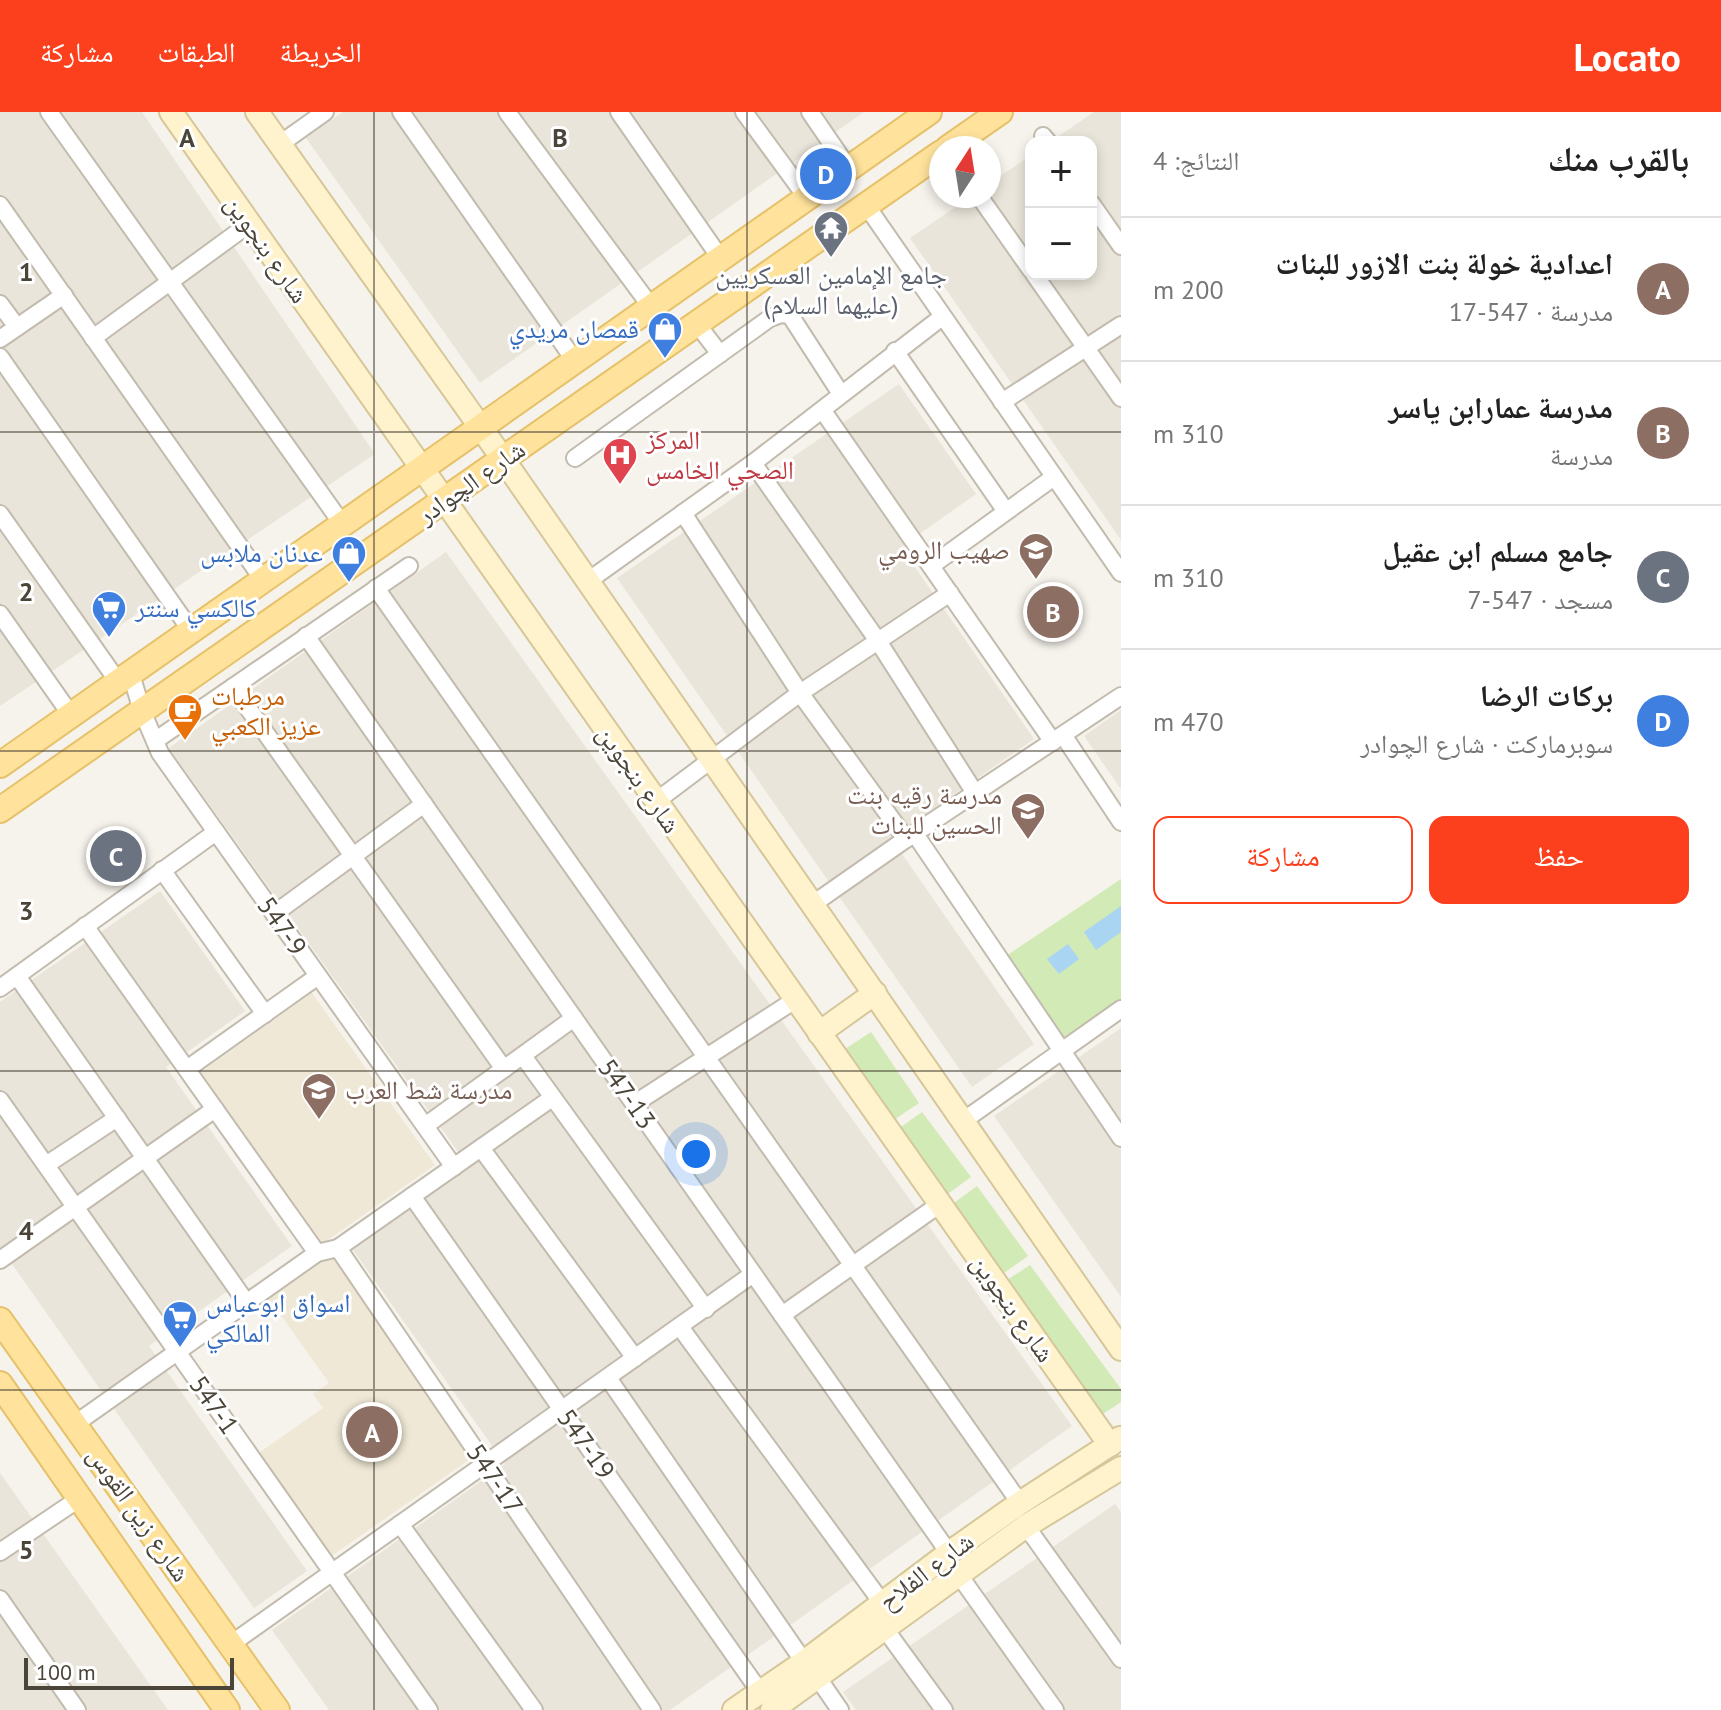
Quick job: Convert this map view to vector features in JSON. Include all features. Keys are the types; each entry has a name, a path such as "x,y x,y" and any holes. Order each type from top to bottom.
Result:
{"main road":[{"name":"شارع الچوادر","path":"0,765 929,112"},
{"path":"965,136 1000,112"},
{"name":"شارع الچوادر","path":"0,810 929,161"},
{"name":"شارع زين القوس","path":"0,1320 277,1710"},
{"name":"شارع زين القوس","path":"0,1384 222,1708"},
{"path":"102,1529 134,1505"}],"street":[{"path":"49,112 343,525"},
{"name":"شارع بنجوين","path":"171,112 940,1204 1116,1441"},
{"path":"257,112 503,459 1121,1349"},
{"path":"280,144 325,112"},
{"path":"401,112 575,361"},
{"path":"507,112 652,308"},
{"path":"619,112 721,259"},
{"path":"744,112 807,198"},
{"path":"810,112 849,169"},
{"path":"0,205 264,581"},
{"path":"866,205 1121,573"},
{"path":"987,208 1025,262"},
{"path":"1094,208 1121,246"},
{"path":"93,338 249,224"},
{"path":"1038,280 1121,398"},
{"path":"0,339 64,295"},
{"path":"0,304 17,327"},
{"path":"575,458 770,318 781,314 790,315 841,394"},
{"path":"588,581 823,411 895,351 942,317"},
{"path":"697,324 720,354"},
{"path":"1002,402 1121,325"},
{"path":"895,351 1005,510"},
{"path":"0,357 192,632"},
{"path":"823,411 950,593 1121,822"},
{"path":"753,463 878,641 975,793"},
{"path":"931,566 1054,477"},
{"path":"683,513 800,693 910,836 1121,1138"},
{"name":"547-9","path":"0,514 125,679 160,753 454,1167"},
{"path":"156,740 409,566"},
{"path":"376,588 1020,1503"},
{"path":"655,802 800,693 950,593"},
{"path":"0,614 71,715"},
{"name":"547-13","path":"306,636 949,1553"},
{"path":"233,687 504,1069"},
{"path":"813,904 1121,696"},
{"path":"274,914 424,804"},
{"path":"0,988 216,832"},
{"path":"162,870 265,1014"},
{"path":"85,926 317,1253"},
{"path":"17,976 246,1302"},
{"path":"187,1069 318,976"},
{"path":"819,1033 875,993"},
{"path":"634,1104 795,1000"},
{"path":"963,1121 1121,1009"},
{"path":"425,1126 574,1018"},
{"path":"523,1056 706,1309"},
{"path":"75,1424 317,1253 338,1248 552,1098"},
{"name":"547-1","path":"0,1100 429,1710"},
{"path":"0,1260 215,1109"},
{"path":"46,1165 117,1118"},
{"path":"481,1148 635,1358"},
{"name":"547-19","path":"412,1196 766,1701"},
{"path":"782,1315 940,1204"},
{"name":"547-17","path":"338,1248 652,1710"},
{"path":"231,1644 753,1274"},
{"path":"680,1327 883,1604"},
{"path":"608,1378 840,1710"},
{"name":"شارع الفلاح","path":"811,1670 883,1604 949,1553 1116,1441"},
{"name":"شارع الفلاح","path":"734,1710 766,1701 811,1670 885,1629 1026,1526 1121,1468"},
{"path":"0,1552 80,1498"},
{"path":"400,1524 534,1710"},
{"path":"1026,1526 1121,1659"},
{"path":"959,1575 1055,1710"},
{"path":"0,1599 77,1710"},
{"path":"885,1629 944,1710"}],"shaded area":[{"path":"0,112 142,112 375,454 0,706"},
{"path":"343,112 864,112 480,383 306,138"},
{"path":"1094,112 1121,112 1121,540 910,238 954,208 1001,208 1001,176 1025,159 1025,280 1097,280 1097,136 1059,136"},
{"path":"899,384 976,494 901,547 1034,739 891,838 1034,1044 972,1087 617,578"},
{"path":"446,552 1072,1426 670,1710 329,1710 272,1630 505,1464 353,1250 469,1167 169,748"},
{"path":"1121,710 1121,789 1084,736"},
{"path":"160,891 245,1011 166,1067 292,1246 149,1346 307,1571 254,1608 0,1247 0,1002"},
{"path":"312,993 435,1165 322,1244 201,1072"},
{"path":"1121,1028 1121,1297 994,1116"},
{"path":"328,1255 335,1256 476,1455 326,1560 253,1457 323,1408 313,1394 329,1383 268,1297"},
{"path":"0,1473 168,1710 0,1710"},
{"path":"1115,1504 1121,1512 1121,1710 856,1710 843,1692"}],"green space":[{"path":"1121,879 1121,1009 1060,1051 1000,960"},
{"path":"871,1032 919,1103 888,1124 839,1053"},
{"path":"922,1112 971,1177 942,1198 894,1132"},
{"path":"977,1186 1028,1256 997,1278 947,1208"},
{"path":"1030,1265 1121,1389 1121,1402 1094,1420 1001,1284"}],"water":[{"path":"1121,906 1121,932 1096,950 1084,932"},
{"path":"1068,944 1079,959 1059,974 1047,959"}],"place":[{"name":"بركات الرضا","path":"826,174"},
{"name":"جامع الإمامين العسكريين (عليهما السلام)","path":"831,259"},
{"name":"قمصان مريدي","path":"665,360"},
{"name":"المركز الصحي الخامس","path":"620,486"},
{"name":"صهيب الرومي","path":"1036,581"},
{"name":"عدنان ملابس","path":"349,584"},
{"name":"مدرسة عمارابن ياسر","path":"1053,612"},
{"name":"كالكسي سنتر","path":"109,639"},
{"name":"مرطبات عزيز الكعبي","path":"185,742"},
{"name":"مدرسة رقيه بنت الحسين للبنات","path":"1028,841"},
{"name":"جامع مسلم ابن عقيل","path":"116,856"},
{"name":"مدرسة شط العرب","path":"319,1121"},
{"name":"اسواق ابوعباس المالكي","path":"180,1349"},
{"name":"اعدادية خولة بنت الازور للبنات","path":"372,1432"}]}
